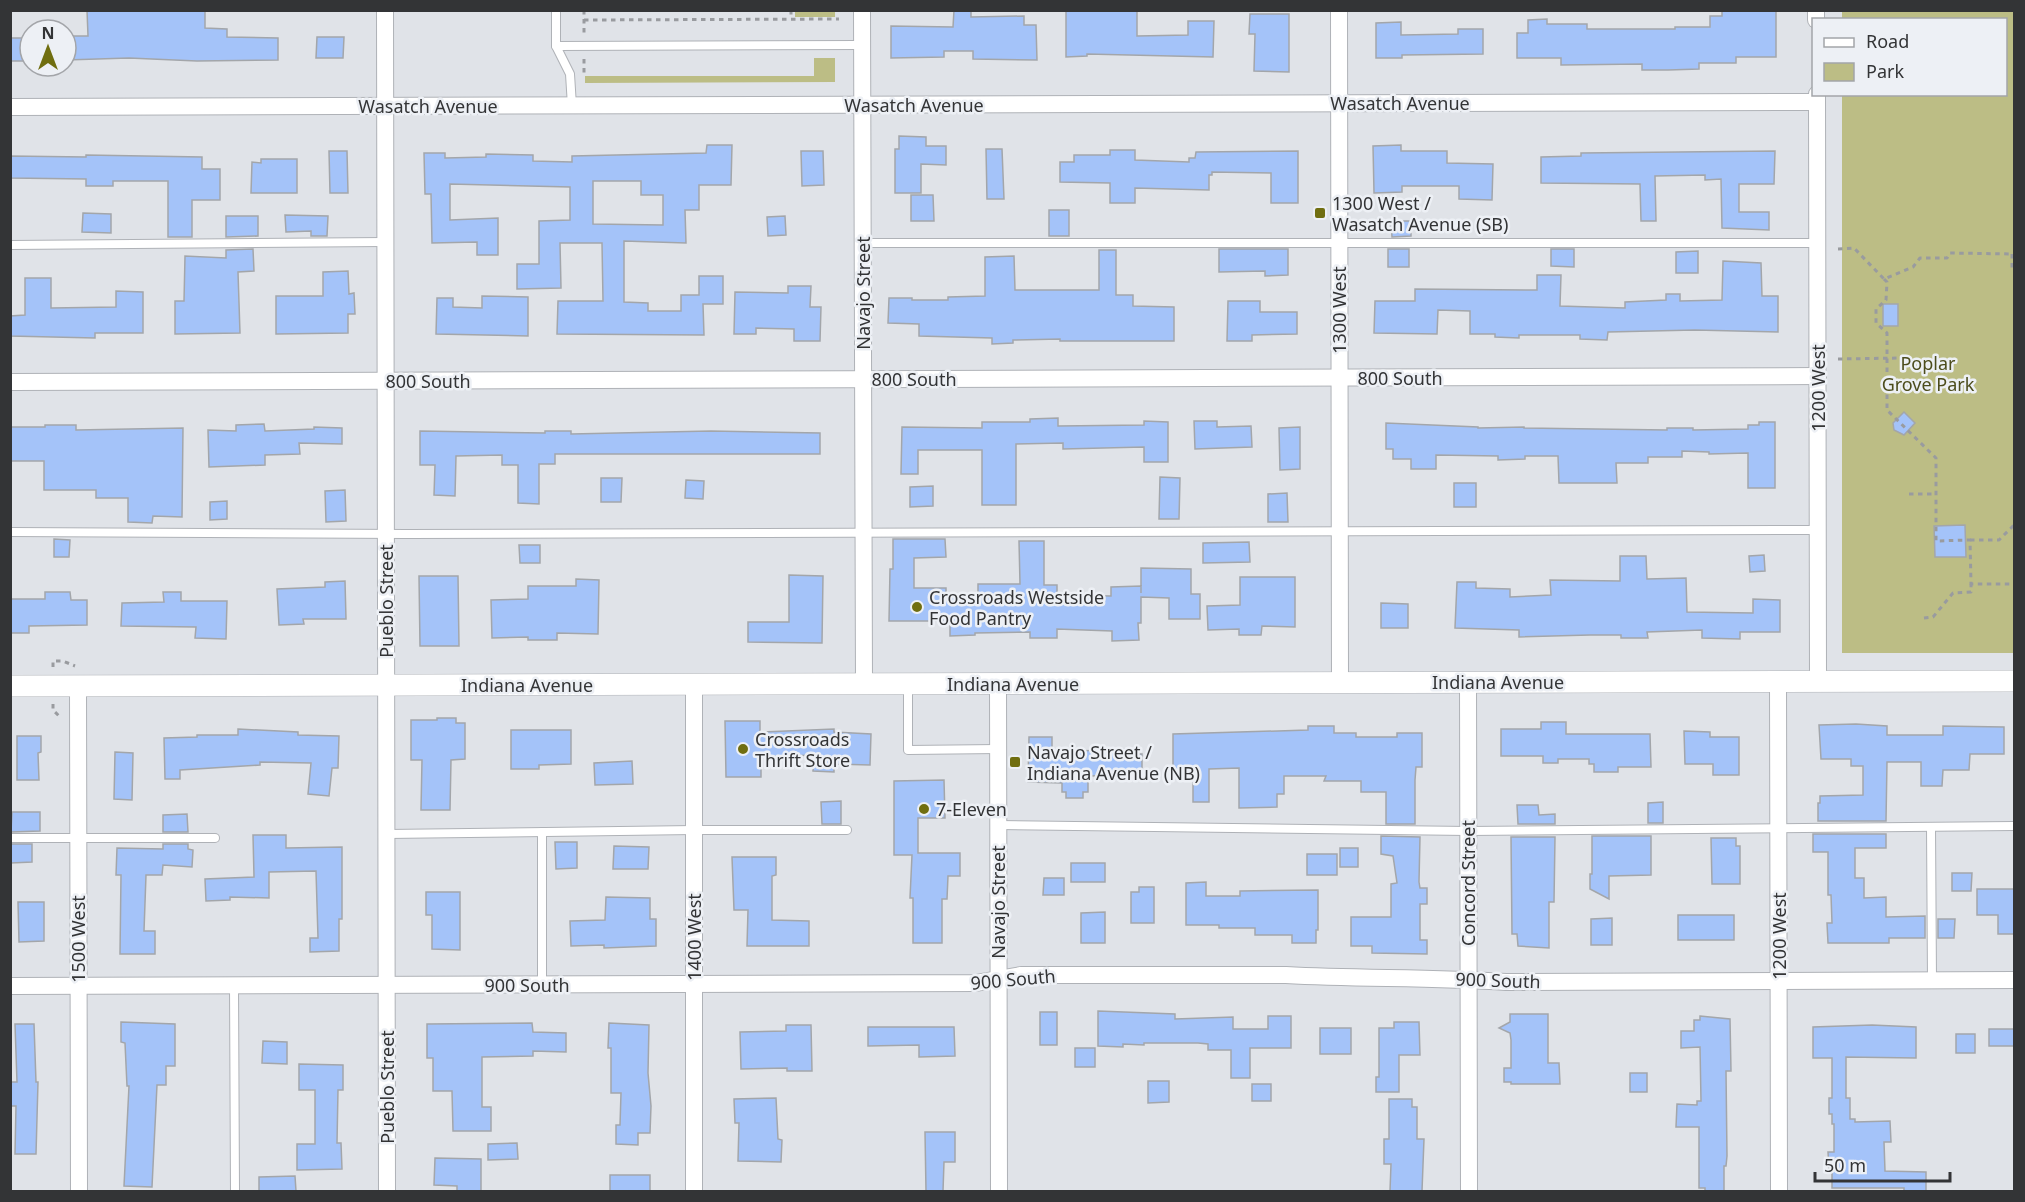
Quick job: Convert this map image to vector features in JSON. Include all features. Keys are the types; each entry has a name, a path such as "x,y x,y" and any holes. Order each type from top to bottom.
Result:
{"street":[{"name":"Pueblo Street","path":"385,10 387,1191"},
{"name":"Navajo Street","path":"862,10 864,684"},
{"name":"1300 West","path":"1339,10 1340,682"},
{"name":"Wasatch Avenue","path":"10,107 1339,103 1817,98"},
{"name":"1200 West","path":"1817,98 1818,681"},
{"name":"800 South","path":"10,382 1818,376"},
{"name":"1200 West","path":"1778,681 1779,1191"},
{"name":"Indiana Avenue","path":"10,686 2014,681"},
{"name":"Concord Street","path":"1468,682 1469,1191"},
{"name":"Navajo Street","path":"998,684 999,1191"},
{"name":"1400 West","path":"694,685 694,1190"},
{"name":"1500 West","path":"78,686 79,1191"},
{"name":"900 South","path":"10,986 976,984 1021,975 1428,977 1506,982 2014,980"}],"lane":[{"path":"556,10 556,46 570,74 572,106"},
{"path":"556,46 862,45"},
{"path":"10,245 385,242"},
{"path":"863,243 1817,243"},
{"path":"10,532 386,534 1818,530"},
{"path":"908,684 908,750 998,749"},
{"path":"998,825 1468,831 2014,826"},
{"path":"1931,827 1932,981"},
{"path":"387,834 847,830"},
{"path":"542,832 542,985"},
{"path":"10,838 215,838"},
{"path":"234,985 235,1191"}],"path":[{"path":"584,10 584,37"},
{"path":"791,10 791,19"},
{"path":"584,20 839,19"},
{"path":"1838,249 1854,249 1887,282 1886,300 1876,309 1876,322 1887,333 1887,410 1936,459 1936,541 1998,540 2014,525"},
{"path":"1884,279 1913,267 1920,258 1947,258 1950,253 2013,254 2012,270"},
{"path":"1838,359 1900,358"},
{"path":"1909,494 1936,494"},
{"path":"1924,618 1933,617 1953,593 1971,592 1970,540"},
{"path":"1971,584 2014,584"},
{"path":"53,661 63,661"}],"green space":[{"path":"795,11 835,11 835,17 795,17"},
{"name":"Poplar Grove Park","path":"1842,11 2014,11 2014,653 1842,653 1842,96 2007,96 2007,18 1842,18"},
{"path":"814,58 835,58 835,82 585,83 585,76 814,76"}],"building":[{"path":"87,10 205,10 205,28 227,29 227,37 278,38 278,60 78,60 78,36 88,36"},
{"path":"954,10 971,10 971,17 1024,16 1024,25 1036,25 1037,60 973,59 973,51 944,51 944,57 891,58 891,26 953,27"},
{"path":"1066,10 1137,10 1137,36 1188,35 1188,21 1214,21 1213,57 1087,54 1087,56 1066,57"},
{"path":"1722,10 1776,10 1776,57 1736,57 1736,63 1699,63 1699,69 1668,70 1642,70 1642,64 1561,65 1561,58 1517,58 1517,33 1528,33 1528,20 1547,19 1547,24 1587,24 1587,29 1675,29 1675,27 1710,27 1710,16 1722,16"},
{"path":"1250,14 1289,14 1289,72 1254,71 1255,34 1249,34"},
{"path":"1401,22 1401,35 1458,34 1458,29 1483,29 1483,54 1402,55 1402,58 1376,58 1376,23"},
{"path":"317,37 344,37 343,58 316,58"},
{"path":"10,38 18,38 18,61 10,61"},
{"path":"899,136 926,137 926,146 946,146 946,165 921,164 921,193 895,193 895,149 899,149"},
{"path":"707,145 732,145 731,185 699,185 699,210 685,210 686,243 624,241 624,302 648,303 648,311 681,311 681,295 699,295 699,276 723,276 723,304 703,304 704,335 557,334 558,301 603,301 602,243 560,243 561,288 517,289 517,264 539,264 539,221 570,220 570,187 450,184 450,220 498,218 498,255 477,255 477,242 432,243 431,194 425,194 424,153 445,153 445,158 486,157 486,154 533,155 533,161 572,162 572,156 706,153","holes":["593,181 641,181 641,195 663,195 663,225 593,224"]},
{"path":"1401,145 1401,151 1447,151 1447,163 1493,164 1492,200 1459,199 1459,186 1402,186 1402,192 1374,193 1373,146"},
{"path":"986,149 1002,149 1004,199 987,199"},
{"path":"1110,150 1135,150 1135,160 1189,162 1189,158 1195,158 1196,152 1298,151 1298,203 1271,203 1271,173 1212,172 1212,175 1209,175 1209,190 1135,188 1135,203 1110,203 1110,183 1060,182 1060,162 1074,162 1074,155 1110,155"},
{"path":"329,151 347,151 348,193 330,193"},
{"path":"801,151 823,151 824,185 802,186"},
{"path":"1775,151 1774,184 1739,184 1739,212 1769,212 1769,230 1722,228 1721,179 1705,180 1705,175 1655,176 1656,221 1641,221 1640,184 1541,183 1541,157 1581,156 1581,153"},
{"path":"86,155 202,157 202,169 220,169 220,200 192,200 192,237 168,237 168,181 113,181 113,186 86,186 86,179 10,178 10,156 86,157"},
{"path":"261,159 297,159 297,193 251,193 252,162 261,163"},
{"path":"911,195 933,195 934,221 911,221"},
{"path":"1049,210 1069,210 1069,236 1049,236"},
{"path":"83,213 111,214 111,233 82,232"},
{"path":"285,215 328,216 327,236 311,236 311,231 286,232"},
{"path":"226,216 258,216 258,236 226,237"},
{"path":"785,216 786,235 768,236 767,217"},
{"path":"1391,221 1411,221 1411,236 1392,237"},
{"path":"253,249 254,271 238,272 240,333 175,334 175,301 184,301 185,256 226,258 226,250"},
{"path":"1219,249 1288,249 1288,275 1265,276 1265,271 1219,272"},
{"path":"1388,249 1409,249 1409,267 1388,267"},
{"path":"1551,249 1574,249 1574,267 1551,266"},
{"path":"1099,250 1116,250 1116,295 1133,295 1133,306 1174,307 1174,341 1060,341 1060,339 1013,340 1013,343 992,344 992,338 919,336 919,324 888,323 889,298 948,300 948,297 985,296 985,257 1014,256 1015,290 1099,290"},
{"path":"1698,251 1698,273 1676,273 1676,252"},
{"path":"1723,261 1761,263 1762,296 1778,296 1778,332 1695,330 1608,332 1607,340 1580,339 1580,335 1495,337 1495,334 1470,334 1470,311 1438,310 1437,334 1374,333 1375,301 1415,301 1415,289 1537,290 1537,275 1561,275 1560,306 1625,308 1625,302 1666,300 1666,294 1680,294 1680,301 1722,300"},
{"path":"348,271 349,294 354,293 355,314 348,314 348,333 276,334 276,296 323,296 323,272"},
{"path":"25,278 51,278 51,308 116,307 116,291 143,292 143,333 95,333 95,338 10,336 10,316 25,315"},
{"path":"788,286 811,286 810,307 821,307 820,341 794,341 794,329 756,328 756,334 734,334 735,292 788,293"},
{"path":"482,296 528,297 528,336 436,334 437,298 453,298 453,307 482,308"},
{"path":"1228,301 1260,301 1260,312 1297,312 1297,334 1252,335 1252,341 1227,341"},
{"path":"1883,304 1898,304 1898,326 1883,326"},
{"path":"1904,412 1915,423 1904,435 1894,430 1893,423"},
{"path":"1058,418 1058,426 1144,425 1144,421 1168,422 1168,462 1144,462 1144,447 1063,449 1063,443 1016,444 1016,505 982,505 982,450 918,450 918,474 901,474 902,427 982,428 982,422 1030,422 1030,419"},
{"path":"1194,421 1217,421 1217,427 1251,426 1252,447 1195,449"},
{"path":"1759,422 1775,422 1775,488 1748,488 1748,453 1709,454 1709,452 1682,451 1682,457 1648,457 1648,463 1616,463 1617,483 1559,483 1558,456 1525,456 1525,459 1498,460 1498,456 1436,455 1436,469 1411,469 1411,459 1393,459 1393,449 1386,449 1386,423 1478,428 1667,430 1667,428 1693,428 1693,430 1748,429 1748,425 1759,425"},
{"path":"264,424 265,431 314,429 314,427 342,428 342,444 299,443 300,454 265,455 265,465 209,467 208,430 236,431 236,425"},
{"path":"45,425 76,425 76,430 183,428 182,517 153,516 152,523 128,522 128,498 96,498 96,490 44,490 44,461 10,461 10,427 45,427"},
{"path":"1300,427 1300,469 1280,470 1279,428"},
{"path":"420,431 545,433 545,431 571,431 571,434 711,431 820,433 820,454 555,454 555,464 539,464 539,504 518,503 518,465 502,465 502,455 456,456 455,496 434,495 435,465 420,465"},
{"path":"1160,477 1180,478 1179,519 1159,519"},
{"path":"601,478 622,478 621,502 601,502"},
{"path":"686,480 704,481 703,499 685,498"},
{"path":"1454,483 1476,483 1476,507 1454,507"},
{"path":"933,486 933,506 910,507 910,487"},
{"path":"345,490 346,521 326,522 325,491"},
{"path":"1287,493 1288,522 1268,522 1268,494"},
{"path":"227,501 227,519 210,520 210,502"},
{"path":"1965,525 1966,557 1935,557 1934,526"},
{"path":"54,539 70,540 69,557 54,557"},
{"path":"893,539 945,539 946,557 914,558 914,588 946,588 946,596 978,596 978,584 1020,584 1019,541 1044,541 1044,585 1057,585 1057,595 1111,596 1111,587 1141,586 1141,568 1191,569 1191,594 1200,594 1200,619 1169,619 1169,598 1141,597 1139,640 1112,641 1112,631 1057,629 1057,638 1030,638 1030,632 950,636 950,621 889,621"},
{"path":"1249,542 1250,562 1203,563 1203,543"},
{"path":"519,545 540,545 540,563 520,563"},
{"path":"1764,555 1765,571 1750,572 1749,556"},
{"path":"1620,556 1646,556 1647,579 1686,578 1687,612 1753,613 1753,599 1780,600 1780,632 1740,632 1740,639 1702,638 1702,630 1647,632 1648,638 1621,638 1621,635 1519,637 1519,630 1455,628 1457,582 1476,582 1476,588 1510,589 1510,597 1551,595 1550,580 1620,581"},
{"path":"789,575 823,576 822,643 748,642 748,622 789,622"},
{"path":"419,576 458,576 459,646 420,646"},
{"path":"1240,577 1295,577 1295,627 1262,626 1261,635 1239,635 1239,629 1208,630 1207,606 1240,605"},
{"path":"576,579 599,580 598,634 557,633 557,640 528,640 528,637 492,638 491,600 528,599 528,586 576,586"},
{"path":"345,581 346,619 303,619 304,624 279,625 277,589 325,587 325,582"},
{"path":"45,592 70,592 71,600 87,600 87,625 29,626 29,633 10,633 10,599 45,599"},
{"path":"163,592 181,592 181,601 227,601 226,639 195,638 196,627 121,626 122,603 164,602"},
{"path":"1381,603 1408,604 1408,628 1381,628"},
{"path":"437,718 456,718 456,723 465,723 465,759 451,760 450,810 421,810 422,760 411,760 411,720 437,720"},
{"path":"725,721 760,721 760,732 834,729 834,732 871,734 870,765 834,764 834,772 813,771 813,755 761,757 761,777 726,777"},
{"path":"1541,722 1566,722 1566,734 1650,734 1651,767 1618,767 1618,772 1594,772 1594,764 1589,764 1589,759 1558,759 1558,763 1543,763 1543,756 1501,756 1501,729 1541,729"},
{"path":"1819,725 1887,726 1887,735 1943,735 1943,726 2004,727 2004,754 1970,754 1969,770 1943,770 1942,786 1921,786 1921,762 1887,762 1886,821 1818,821 1820,796 1863,795 1863,766 1851,766 1851,759 1821,759"},
{"path":"1308,726 1334,726 1334,733 1356,733 1356,737 1397,737 1397,733 1422,733 1422,767 1416,767 1415,780 1415,824 1386,824 1386,792 1361,792 1361,781 1324,781 1326,776 1284,776 1284,794 1277,794 1277,807 1239,808 1239,768 1209,769 1209,802 1193,802 1193,776 1173,775 1173,734 1308,730"},
{"path":"238,729 298,732 298,735 339,736 338,768 332,768 329,796 308,794 311,763 260,762 260,765 180,770 180,779 165,779 164,738 238,735"},
{"path":"511,730 571,730 571,764 539,765 539,769 511,769"},
{"path":"1684,731 1710,732 1710,737 1739,737 1739,775 1713,775 1713,764 1685,764"},
{"path":"17,736 41,736 41,752 38,753 39,780 17,780"},
{"path":"1029,737 1052,737 1052,752 1128,749 1128,754 1142,754 1142,775 1088,776 1088,792 1083,792 1083,798 1066,798 1066,792 1062,792 1062,783 1028,782"},
{"path":"115,752 133,753 132,800 114,799"},
{"path":"632,761 633,784 595,785 594,763"},
{"path":"944,780 945,818 918,818 918,853 960,853 960,876 948,876 947,899 942,899 942,943 913,943 913,898 910,898 912,855 894,855 894,781"},
{"path":"841,801 841,824 822,824 821,802"},
{"path":"1663,802 1663,823 1648,823 1648,803"},
{"path":"1517,805 1538,805 1539,815 1555,814 1555,824 1518,824"},
{"path":"12,812 40,812 40,831 11,832"},
{"path":"187,814 188,832 163,832 163,815"},
{"path":"1813,834 1886,834 1886,848 1855,848 1855,878 1864,878 1864,898 1886,897 1886,917 1925,916 1925,938 1889,938 1889,943 1828,943 1827,923 1832,923 1831,895 1828,895 1828,852 1813,852"},
{"path":"253,835 286,835 286,848 342,847 342,919 339,919 339,951 310,952 310,938 318,938 316,871 269,872 269,898 230,897 230,900 206,901 205,879 254,877"},
{"path":"1381,836 1420,837 1419,882 1420,888 1427,888 1427,904 1420,904 1420,940 1427,940 1427,954 1372,953 1372,946 1351,946 1351,917 1391,917 1391,884 1397,883 1393,856 1381,854"},
{"path":"1592,836 1651,836 1651,875 1609,876 1609,899 1590,889"},
{"path":"1511,837 1555,837 1554,902 1549,902 1549,948 1518,946 1517,934 1512,934"},
{"path":"1711,838 1736,838 1736,846 1740,846 1740,884 1712,884"},
{"path":"555,842 577,842 577,868 556,869"},
{"path":"11,844 32,844 32,862 11,863"},
{"path":"163,844 188,844 188,849 193,850 192,867 163,865 162,875 146,875 144,931 155,931 155,954 120,954 121,875 116,875 117,848 163,849"},
{"path":"614,846 649,847 648,869 613,869"},
{"path":"1340,848 1358,848 1358,867 1340,867"},
{"path":"1307,854 1337,854 1337,875 1307,875"},
{"path":"732,857 776,857 776,875 772,876 772,920 809,921 809,946 747,946 748,910 734,910"},
{"path":"1071,863 1105,863 1105,882 1071,882"},
{"path":"1952,873 1972,873 1971,891 1952,891"},
{"path":"1044,878 1064,878 1064,895 1043,895"},
{"path":"1206,882 1206,896 1240,896 1240,891 1318,890 1316,943 1292,943 1292,935 1255,935 1255,928 1186,925 1186,883"},
{"path":"1139,887 1154,887 1154,923 1131,923 1131,892 1139,892"},
{"path":"1977,889 2014,889 2014,934 1998,934 1998,915 1977,915"},
{"path":"426,892 460,892 460,950 432,949 432,915 426,915"},
{"path":"606,897 650,898 650,919 656,919 656,946 604,948 604,945 571,946 570,921 605,920"},
{"path":"18,902 44,902 44,941 19,942"},
{"path":"1105,912 1105,943 1081,943 1081,913"},
{"path":"1678,915 1734,915 1734,940 1678,940"},
{"path":"1612,918 1612,945 1591,945 1591,919"},
{"path":"1938,919 1955,919 1954,938 1938,938"},
{"path":"1098,1011 1175,1014 1175,1019 1233,1017 1233,1029 1268,1029 1268,1016 1291,1016 1291,1048 1250,1048 1250,1078 1231,1078 1231,1050 1208,1050 1208,1044 1144,1043 1144,1045 1123,1044 1123,1047 1098,1046"},
{"path":"1040,1012 1057,1012 1057,1045 1040,1045"},
{"path":"1510,1014 1548,1014 1548,1063 1559,1063 1560,1084 1504,1082 1504,1068 1511,1068 1511,1040 1510,1033 1499,1028 1510,1022"},
{"path":"1700,1016 1730,1019 1731,1071 1726,1071 1727,1156 1726,1166 1724,1166 1724,1191 1705,1191 1705,1188 1699,1188 1699,1127 1676,1127 1677,1104 1697,1105 1697,1101 1701,1101 1700,1047 1681,1048 1681,1031 1694,1031 1694,1020 1700,1020"},
{"path":"121,1022 175,1024 175,1066 166,1066 166,1085 157,1085 152,1187 124,1186 129,1086 127,1086 125,1043 121,1042"},
{"path":"1394,1022 1419,1022 1420,1055 1399,1055 1399,1092 1376,1092 1376,1077 1379,1077 1379,1028 1394,1028"},
{"path":"532,1023 533,1032 566,1033 566,1052 533,1051 533,1056 482,1057 482,1107 491,1107 491,1131 453,1131 452,1091 433,1091 433,1058 427,1058 427,1024"},
{"path":"609,1023 649,1025 650,1133 638,1133 638,1145 616,1144 616,1125 620,1125 621,1093 611,1093"},
{"path":"15,1024 34,1024 36,1082 38,1082 36,1154 15,1154 16,1106 10,1106 10,1082 17,1082"},
{"path":"786,1025 811,1025 812,1071 787,1071 787,1068 741,1069 740,1032 786,1031"},
{"path":"1872,1025 1916,1027 1916,1058 1846,1057 1846,1098 1850,1098 1850,1119 1855,1119 1855,1122 1890,1121 1891,1142 1884,1142 1885,1171 1926,1172 1926,1191 1904,1191 1904,1188 1832,1188 1832,1168 1829,1168 1828,1152 1834,1152 1834,1124 1832,1124 1832,1114 1829,1114 1829,1098 1832,1098 1832,1058 1813,1058 1813,1027"},
{"path":"868,1027 954,1027 955,1056 919,1057 919,1045 868,1046"},
{"path":"1320,1028 1351,1028 1351,1054 1320,1054"},
{"path":"1989,1029 2014,1029 2014,1046 1989,1046"},
{"path":"1956,1034 1975,1034 1975,1053 1956,1053"},
{"path":"263,1041 287,1042 287,1064 262,1063"},
{"path":"1075,1048 1095,1048 1095,1067 1075,1067"},
{"path":"299,1064 343,1065 343,1090 338,1090 337,1143 341,1143 342,1169 297,1170 297,1144 315,1144 315,1090 299,1090"},
{"path":"1630,1073 1647,1073 1647,1092 1630,1092"},
{"path":"1148,1081 1169,1081 1169,1102 1148,1103"},
{"path":"1252,1084 1271,1084 1271,1101 1252,1101"},
{"path":"776,1098 778,1139 782,1140 781,1162 738,1161 739,1123 735,1123 734,1099"},
{"path":"1389,1099 1412,1099 1412,1107 1417,1107 1417,1139 1424,1139 1422,1191 1390,1191 1391,1164 1384,1164 1384,1139 1389,1139"},
{"path":"925,1132 955,1132 955,1162 944,1162 943,1191 926,1191"},
{"path":"517,1143 518,1159 488,1160 488,1144"},
{"path":"435,1158 481,1159 481,1191 457,1191 457,1186 434,1185"},
{"path":"610,1175 650,1175 650,1191 610,1191"},
{"path":"295,1176 296,1191 259,1191 259,1177"}],"place":[{"name":"1300 West / Wasatch Avenue (SB)","path":"1320,213"},
{"name":"Crossroads Westside Food Pantry","path":"917,607"},
{"name":"Crossroads Thrift Store","path":"743,749"},
{"name":"Navajo Street / Indiana Avenue (NB)","path":"1015,762"},
{"name":"7-Eleven","path":"924,809"}]}
